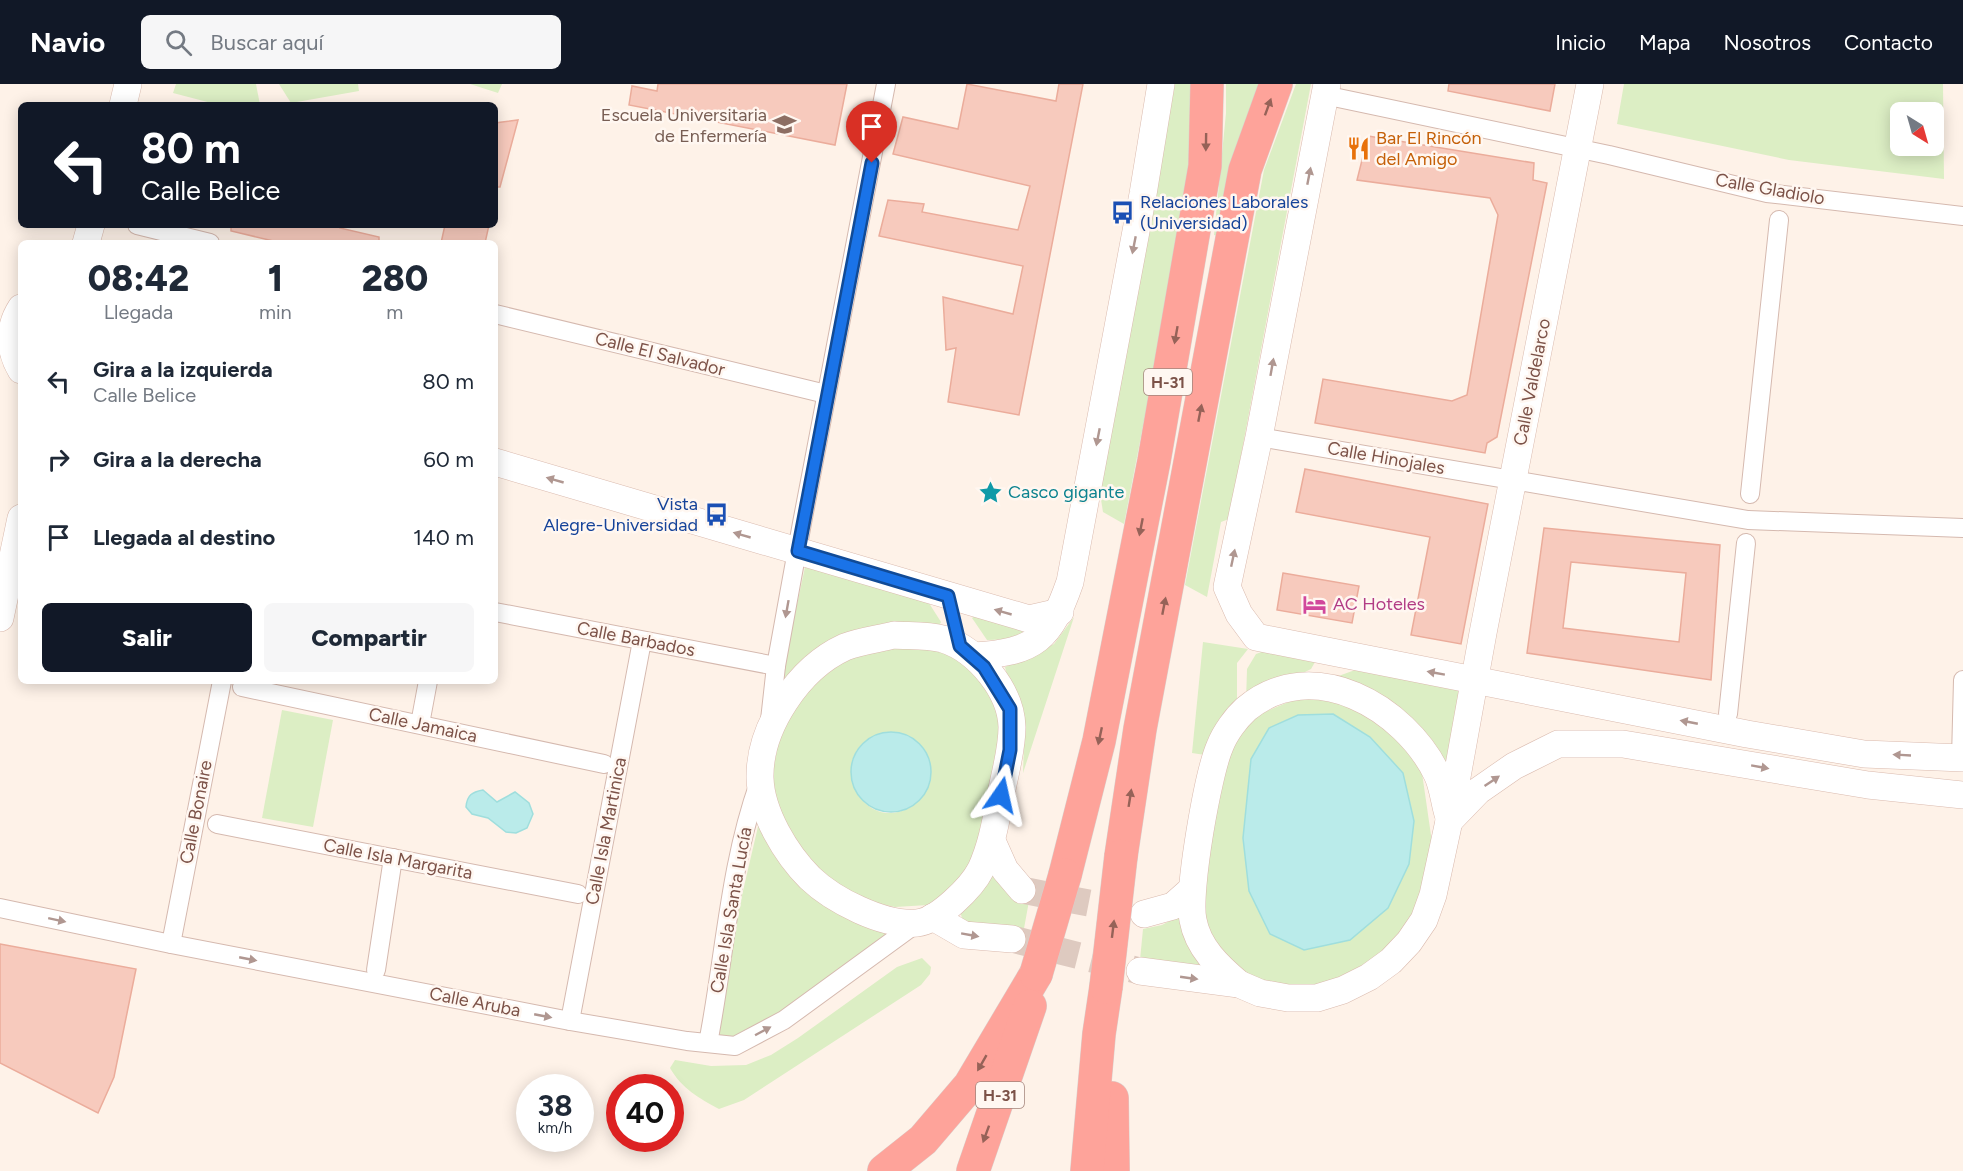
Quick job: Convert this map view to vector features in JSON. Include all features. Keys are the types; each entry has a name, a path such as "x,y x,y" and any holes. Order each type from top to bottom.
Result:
{"highway":[{"name":"H-31","path":"973,1171 1019,1016 1036,974 1100,741 1154,461 1205,166 1207,84"},
{"name":"H-31","path":"1107,1036 1106,987 1140,729 1245,170 1276,84"},
{"path":"884,1171 923,1140 970,1085 1019,1016"},
{"path":"1087,1171 1107,1036"},
{"path":"1107,1036 1111,1079 1113,1171"}],"street":[{"path":"124,102 128,84"},
{"path":"886,84 776,666 770,725 760,778 766,804 785,847 817,884 858,909 887,919 925,920 964,935 1012,939"},
{"path":"770,725 803,679 844,647 894,635 942,639 967,651 996,654 1026,646 1048,632 1060,612 1077,552 1161,84"},
{"name":"Calle Valdelarco","path":"1239,984 1260,993 1288,998 1317,998 1342,990 1369,977 1391,961 1424,920 1433,895 1449,821 1590,84"},
{"path":"1325,89 1259,437 1227,586 1239,614 1256,637 1350,658 1476,680 1747,734 1864,753 1962,758 1963,680"},
{"name":"Calle Gladiolo","path":"1325,89 1767,193 1963,216"},
{"path":"1750,494 1779,220"},
{"path":"149,228 198,240"},
{"path":"18,314 6,338 18,364"},
{"name":"Calle El Salvador","path":"498,315 826,394"},
{"name":"Calle Hinojales","path":"1259,437 1748,520 1963,528"},
{"path":"498,463 1029,619 1060,612"},
{"path":"0,618 18,535"},
{"path":"1728,714 1746,543"},
{"path":"925,920 961,896 980,871 992,841 1012,729 1010,709 998,686 967,651 948,596"},
{"name":"Calle Barbados","path":"498,613 776,666"},
{"name":"Calle Isla Martinica","path":"570,1021 642,641"},
{"path":"1239,984 1216,964 1202,944 1193,920 1191,890 1215,763 1224,738 1246,709 1266,696 1306,686 1350,658"},
{"name":"Calle Bonaire","path":"171,944 221,684"},
{"path":"420,724 427,684"},
{"path":"1306,686 1353,694 1396,720 1412,737 1438,776 1449,821"},
{"name":"Calle Jamaica","path":"242,687 604,764"},
{"path":"1449,821 1478,791 1514,766 1558,744 1623,744 1868,785 1963,795"},
{"name":"Calle Isla Santa Lucía","path":"708,1043 732,895 750,808 760,778"},
{"name":"Calle Isla Margarita","path":"217,824 579,894"},
{"path":"992,841 1005,870 1022,890"},
{"path":"376,970 393,858"},
{"path":"1144,914 1173,906 1191,890"},
{"name":"Calle Aruba","path":"0,908 171,944 570,1021 735,1046 784,1020 925,920"},
{"path":"1140,971 1239,984"}],"green space":[{"path":"176,84 256,84 259,102 208,102 173,93"},
{"path":"279,84 358,84 359,91 290,102"},
{"path":"470,84 502,84 498,93"},
{"path":"1175,84 1195,84 1191,164 1181,230 1124,524 1103,512 1099,487"},
{"path":"1226,84 1262,84 1218,236 1214,235 1226,113"},
{"path":"1296,84 1311,84 1229,519 1221,522 1207,597 1185,585 1264,170"},
{"path":"1624,84 1943,84 1943,102 1890,102 1890,156 1944,156 1944,179 1789,160 1617,124"},
{"path":"805,567 927,600 941,622 938,628 785,681 782,675"},
{"path":"977,614 1031,630 1013,639 987,640 972,618"},
{"path":"1074,617 1023,773 1024,744 1005,667 1054,644"},
{"path":"1203,642 1248,649 1237,663 1237,700 1220,718 1205,755 1192,753"},
{"path":"900,644 943,650 975,670 1001,710 1003,736 972,862 955,886 928,905 895,907 854,898 813,871 789,836 774,795 774,765 782,725 805,692 851,655","holes":["887,732 899,733 915,740 920,747 926,763 929,783 926,791 913,806 890,813 874,809 862,799 854,785 851,769 855,753 867,740"]},
{"path":"1267,650 1315,662 1311,669 1246,701 1247,669 1256,654"},
{"path":"1355,670 1464,690 1446,776 1333,678"},
{"path":"1303,696 1350,702 1396,735 1422,773 1433,849 1411,925 1368,970 1315,990 1253,982 1219,954 1202,920 1202,884 1228,750 1255,716","holes":["1298,715 1251,759 1269,728"]},
{"path":"282,710 333,720 313,827 262,818"},
{"path":"760,818 889,934 789,1007 743,1036 715,1037 735,925"},
{"path":"991,875 997,876 1021,900 1029,901 1023,934 965,926 960,912"},
{"path":"1183,914 1213,976 1140,960 1143,929 1162,925"},
{"path":"922,958 931,967 930,974 921,985 744,1100 719,1109 686,1087 684,1074 674,1074 670,1068 675,1060 711,1066 746,1065 771,1055 897,967"}],"water":[{"path":"1333,714 1370,737 1403,773 1414,821 1409,864 1388,908 1350,940 1304,950 1270,934 1249,891 1243,838 1251,759 1269,728 1298,715"},
{"path":"891,732 906,735 919,744 928,757 931,772 928,787 919,800 906,809 891,812 876,809 863,800 854,787 851,772 854,757 863,744 876,735"},
{"path":"483,790 497,802 515,792 529,803 533,814 527,828 516,833 506,832 488,818 472,814 466,807 469,797"}],"building":[{"name":"Escuela Universitaria de Enfermería","path":"658,84 847,84 835,145 629,105 632,86 657,91"},
{"path":"967,84 1056,101 1059,84 1083,84 1019,415 948,402 956,348 946,350 943,297 1013,314 1023,266 879,236 888,200 924,204 922,212 1018,230 1030,186 893,154 903,117 958,129"},
{"path":"1449,84 1555,84 1550,111 1448,91"},
{"path":"518,120 500,187 498,187 498,123"},
{"path":"1368,136 1534,163 1533,180 1547,183 1497,437 1487,443 1485,453 1315,423 1323,379 1452,401 1467,395 1498,215 1490,198 1357,180"},
{"path":"231,228 340,228 379,237 379,240 269,240 231,231"},
{"path":"444,228 488,228 486,240 442,240"},
{"path":"1305,469 1488,504 1461,644 1411,635 1430,537 1296,512"},
{"path":"1544,528 1720,545 1711,680 1527,653","holes":["1571,562 1686,573 1679,642 1563,628"]},
{"path":"1283,573 1359,586 1352,623 1277,610"},
{"path":"0,944 136,969 114,1077 98,1113 0,1063"}],"tunnel":[{"path":"1022,890 1134,912"},
{"path":"1012,939 1140,971"}],"place":[{"name":"Escuela Universitaria de Enfermería","path":"785,125"},
{"name":"Bar El Rincón del Amigo","path":"1358,148"},
{"name":"Relaciones Laborales (Universidad)","path":"1122,212"},
{"name":"Casco gigante","path":"990,492"},
{"name":"Vista Alegre-Universidad","path":"716,514"},
{"name":"AC Hoteles","path":"1315,604"}],"route":[{"path":"872,163 826,394 798,551 948,596 960,646 984,667 998,686 1010,709 1012,729 1010,750 1001,795"}]}
